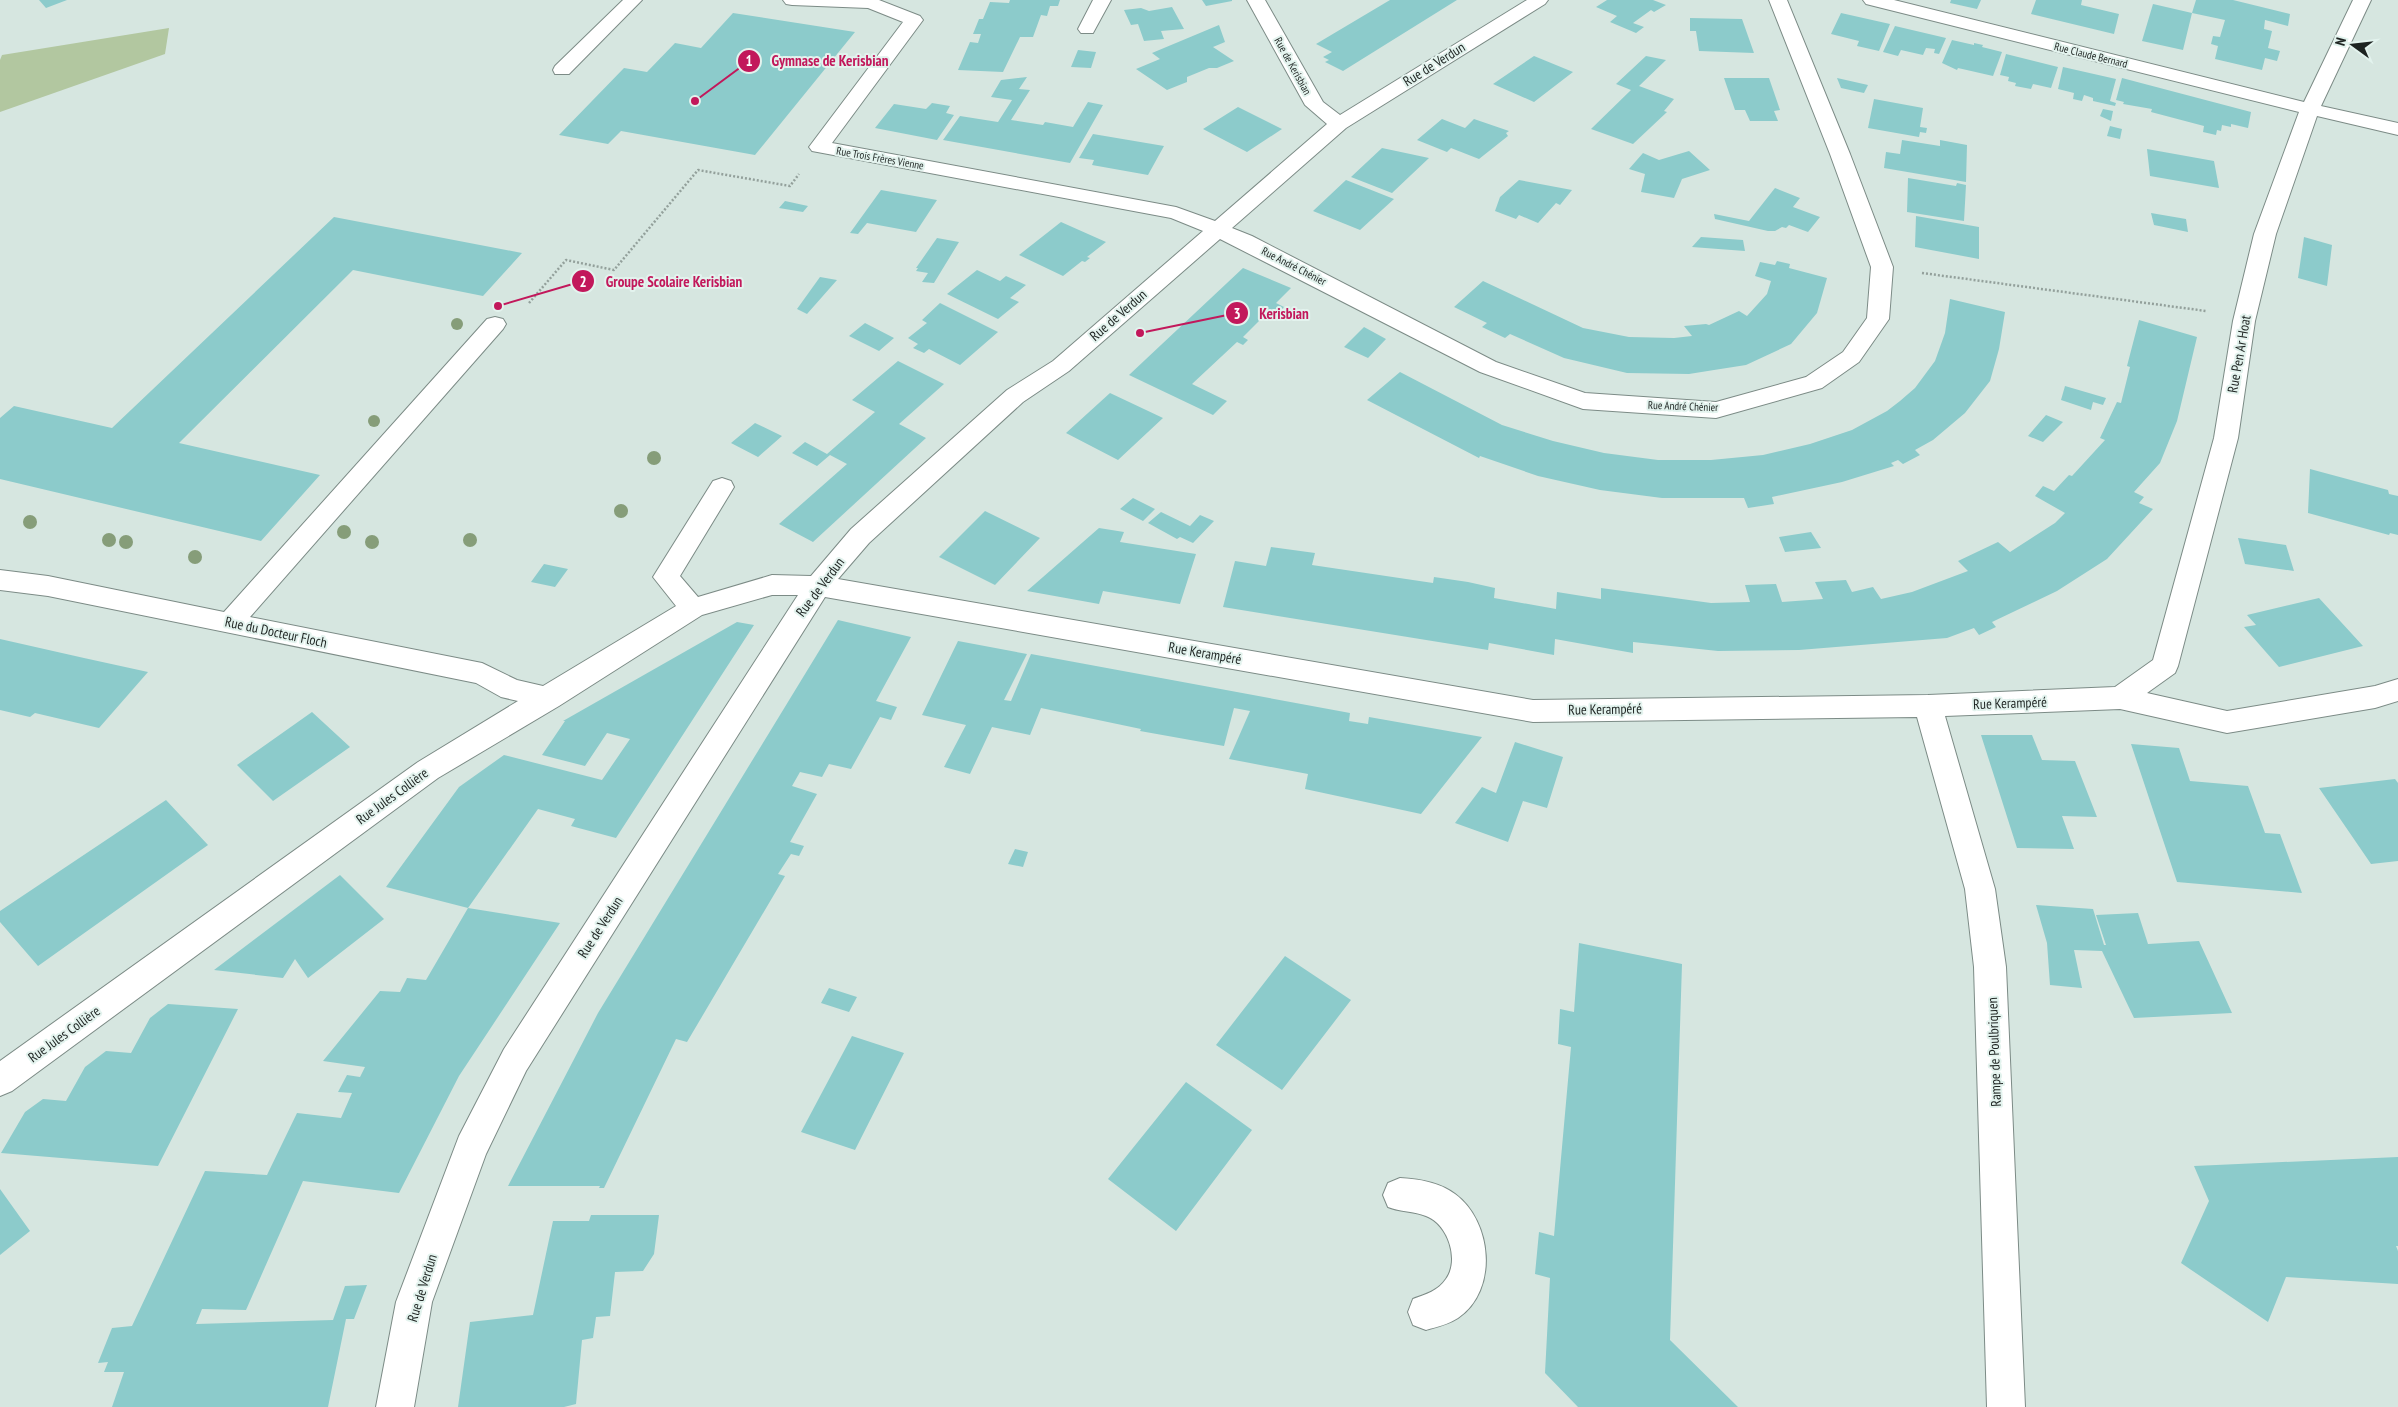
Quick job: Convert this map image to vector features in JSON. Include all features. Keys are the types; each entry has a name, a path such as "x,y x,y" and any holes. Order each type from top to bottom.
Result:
{"street":[{"path":"562,70 633,0"},
{"name":"Rue Trois Frères Vienne","path":"792,0 871,2 914,20 819,147 1176,213 1217,230"},
{"path":"1087,29 1102,0"},
{"name":"Rue de Kerisbian","path":"1256,0 1315,105 1339,124"},
{"name":"Rue de Verdun","path":"394,1407 414,1302 471,1148 514,1060 818,586 860,536 1015,396 1061,366 1339,124 1538,0"},
{"name":"Rue André Chénier","path":"1217,230 1253,245 1488,367 1583,401 1716,410 1814,382 1851,357 1878,319 1882,267 1840,154 1778,0"},
{"name":"Rue Claude Bernard","path":"1872,0 2310,109 2398,129"},
{"name":"Rue Pen Ar Hoat","path":"2120,698 2165,666 2226,438 2244,321 2265,234 2310,109 2362,0"},
{"path":"228,623 495,324"},
{"path":"693,608 666,576 722,487"},
{"name":"Rue du Docteur Floch","path":"0,580 48,586 482,674 511,689 548,698"},
{"name":"Rue Jules Collière","path":"0,1080 428,770 693,608 772,585 818,586"},
{"name":"Rue Kerampéré","path":"818,586 1533,710 1928,706 2120,698 2228,722 2375,697 2398,690"},
{"name":"Rampe de Poulbriquen","path":"1928,706 1980,889 1990,967 2006,1407"},
{"path":"1400,1195 1422,1196 1443,1206 1459,1223 1469,1244 1470,1267 1462,1288 1447,1304 1426,1312"}],"path":[{"path":"1882,267 2222,313 2244,321"}],"green space":[{"path":"169,28 165,54 0,112 0,60 2,55"}],"building":[{"path":"39,0 67,0 46,8"},
{"path":"1010,0 1060,0 1058,6 1050,6 1047,16 1041,15 1033,37 1020,37 1003,72 958,70 970,42 978,43 981,34 973,34 979,19 983,19 990,2 1009,3"},
{"path":"1202,0 1232,0 1232,1 1206,6"},
{"path":"1390,0 1457,0 1343,71 1325,62 1329,60 1323,57 1332,52 1316,44"},
{"path":"1607,0 1653,0 1666,5 1654,12 1651,10 1633,23 1644,27 1636,33 1610,22 1617,16 1596,7"},
{"path":"1951,0 1981,0 1977,9 1950,3"},
{"path":"2036,0 2082,0 2081,5 2119,14 2114,34 2031,14"},
{"path":"2196,0 2233,0 2290,14 2288,26 2265,20 2264,29 2272,31 2268,48 2280,51 2277,61 2265,58 2262,70 2215,59 2218,46 2211,44 2213,36 2220,37 2225,20 2192,13"},
{"path":"2153,4 2192,13 2183,50 2142,41"},
{"path":"1172,7 1184,29 1161,31 1164,39 1144,41 1138,24 1131,25 1124,10 1141,8 1149,11"},
{"path":"733,13 855,32 755,155 621,131 608,144 559,135 624,68 647,72 675,43 701,48"},
{"path":"1841,13 1890,24 1879,51 1857,46 1859,41 1831,34"},
{"path":"1690,18 1742,19 1754,53 1699,51 1696,31 1690,31"},
{"path":"1219,25 1225,42 1213,47 1234,61 1187,77 1187,82 1167,90 1136,69 1160,59 1152,53"},
{"path":"1895,26 1946,38 1939,54 1934,53 1935,49 1926,48 1923,55 1901,50 1898,56 1883,52"},
{"path":"1952,40 1983,45 1982,47 2002,52 1993,76 1958,68 1957,70 1942,63"},
{"path":"1078,50 1096,52 1091,68 1071,67"},
{"path":"2006,54 2058,67 2051,88 2033,84 2031,89 2015,86 2016,83 2008,81 2009,77 2000,75"},
{"path":"1534,56 1573,72 1534,102 1493,84"},
{"path":"1646,56 1666,60 1639,86 1674,99 1664,111 1667,112 1633,144 1591,129 1631,90 1616,84"},
{"path":"2063,67 2116,79 2110,101 2116,103 2115,106 2093,101 2093,98 2084,95 2082,101 2073,99 2074,93 2058,89"},
{"path":"1027,77 1019,89 1030,90 1011,120 1043,125 1045,122 1073,127 1088,102 1103,105 1070,163 943,140 960,116 998,122 1012,100 991,97 1001,80"},
{"path":"1724,78 1769,78 1780,110 1774,111 1778,121 1750,121 1745,110 1735,110"},
{"path":"1837,78 1868,85 1864,93 1841,88"},
{"path":"2122,78 2251,112 2248,128 2231,124 2231,127 2222,125 2221,131 2217,130 2216,135 2203,132 2204,126 2151,112 2152,109 2123,104 2124,102 2116,100"},
{"path":"1874,99 1923,108 1920,127 1927,128 1926,133 1920,132 1919,137 1868,128"},
{"path":"932,103 950,106 946,113 954,115 937,140 875,128 894,104 926,109"},
{"path":"1238,107 1282,129 1247,152 1203,129"},
{"path":"2103,109 2113,111 2111,121 2100,116"},
{"path":"1442,119 1465,128 1474,119 1509,131 1506,133 1508,136 1479,159 1451,148 1447,152 1417,140"},
{"path":"2110,126 2122,129 2120,139 2107,136"},
{"path":"1093,134 1164,146 1148,175 1092,165 1094,160 1079,158"},
{"path":"1902,140 1940,146 1940,140 1967,145 1966,182 1884,168 1886,152 1900,154"},
{"path":"1382,148 1429,158 1392,193 1351,177"},
{"path":"2147,149 2214,161 2219,188 2150,176"},
{"path":"1689,151 1710,170 1682,179 1674,198 1641,192 1645,174 1629,169 1643,153 1659,160"},
{"path":"1908,178 1956,186 1957,183 1966,185 1964,221 1907,212"},
{"path":"1346,180 1394,199 1360,230 1313,211"},
{"path":"1519,180 1572,190 1560,205 1556,203 1538,223 1519,215 1516,219 1495,211 1500,197"},
{"path":"1775,188 1800,198 1793,207 1820,217 1808,232 1789,225 1786,228 1782,227 1775,231 1768,231 1715,219 1714,214 1749,221"},
{"path":"881,190 937,200 916,232 867,223 858,234 850,233"},
{"path":"785,201 808,206 803,212 779,208"},
{"path":"2151,213 2186,219 2188,232 2154,225"},
{"path":"1916,216 1979,227 1979,259 1915,247"},
{"path":"334,217 522,253 483,296 353,270 179,443 320,475 261,541 0,479 0,418 14,406 112,428"},
{"path":"1061,222 1106,242 1087,257 1090,258 1085,262 1082,261 1063,276 1019,255"},
{"path":"1701,237 1743,240 1745,251 1692,247"},
{"path":"2304,237 2332,245 2327,286 2298,278"},
{"path":"937,238 959,242 934,283 922,282 928,273 916,271 918,268 916,268"},
{"path":"1777,261 1790,264 1789,268 1827,278 1817,313 1791,344 1746,365 1689,374 1627,373 1564,358 1510,334 1505,338 1482,327 1487,323 1454,307 1483,281 1583,328 1629,337 1674,338 1692,336 1684,326 1709,325 1739,311 1747,316 1767,294 1771,281 1755,276 1760,262 1775,265"},
{"path":"1243,268 1291,288 1276,303 1284,307 1276,315 1268,312 1243,337 1248,340 1243,345 1237,342 1192,384 1227,401 1213,415 1129,375"},
{"path":"977,270 1000,281 1006,276 1026,285 1010,298 1019,302 998,319 947,294"},
{"path":"820,277 837,280 807,314 797,309"},
{"path":"1950,299 2005,312 1999,349 1990,381 1965,413 1933,440 1915,450 1920,455 1903,464 1898,460 1891,463 1894,466 1842,482 1772,497 1774,504 1748,508 1744,498 1662,498 1600,490 1538,476 1480,456 1479,458 1367,400 1400,372 1502,425 1553,441 1604,453 1658,460 1711,460 1763,455 1810,444 1852,430 1887,411 1900,401 1915,388 1935,361 1945,333"},
{"path":"940,303 998,332 960,365 929,349 924,353 913,348 918,344 908,338 927,323 922,320"},
{"path":"2139,320 2197,337 2177,421 2160,463 2134,492 2144,497 2139,503 2153,509 2107,559 2057,591 1992,622 1996,627 1979,635 1974,628 1947,638 1799,650 1718,651 1633,642 1633,653 1555,639 1554,655 1489,643 1488,650 1223,607 1235,561 1266,566 1271,547 1315,553 1312,565 1433,583 1434,577 1468,582 1495,588 1494,598 1556,609 1557,592 1601,599 1601,588 1711,603 1750,602 1745,585 1776,584 1782,602 1823,599 1815,582 1846,580 1852,592 1873,587 1881,599 1912,592 1968,571 1958,561 1998,542 2010,552 2055,523 2065,513 2035,496 2043,486 2054,491 2069,475 2072,476 2105,440 2100,438 2117,402 2121,403 2130,367 2127,366"},
{"path":"865,323 894,338 879,351 849,336"},
{"path":"1364,327 1386,339 1368,358 1344,347"},
{"path":"898,361 944,384 899,424 926,438 813,542 779,524 847,464 830,455 817,466 792,453 805,442 827,454 875,412 852,400"},
{"path":"2065,386 2106,398 2103,405 2093,402 2091,410 2061,400"},
{"path":"1110,393 1163,418 1118,460 1066,433"},
{"path":"2046,415 2063,422 2043,442 2028,436"},
{"path":"755,423 782,436 758,457 731,443"},
{"path":"2310,469 2388,490 2389,494 2398,496 2398,535 2390,533 2389,535 2308,513"},
{"path":"1133,498 1155,509 1143,521 1120,509"},
{"path":"985,511 1040,538 995,585 939,557"},
{"path":"1161,512 1190,526 1200,515 1214,521 1193,543 1180,537 1177,539 1148,523"},
{"path":"1099,528 1124,532 1120,542 1196,554 1180,604 1103,591 1099,604 1027,591"},
{"path":"1811,532 1821,548 1785,552 1779,537"},
{"path":"2238,538 2286,545 2294,571 2245,564"},
{"path":"544,564 568,569 555,587 531,582"},
{"path":"2319,598 2363,646 2279,667 2244,627 2256,625 2247,615"},
{"path":"838,620 911,637 876,701 897,707 891,720 880,717 851,769 829,764 822,777 800,772 792,786 817,794 790,842 804,846 799,856 791,854 778,874 785,876 687,1042 676,1039 604,1188 599,1188 600,1186 508,1186 598,1013"},
{"path":"737,622 754,625 616,838 571,826 575,819 538,809 468,908 386,887 459,787 504,755 602,780 630,739 607,733 585,766 542,755 565,721 563,721"},
{"path":"0,639 148,672 99,728 35,713 30,717 0,710"},
{"path":"958,641 1027,654 1004,700 1011,701 1031,654 1350,713 1349,721 1368,724 1369,717 1482,737 1421,814 1305,789 1308,774 1229,759 1250,711 1234,708 1224,746 1140,731 1141,729 1041,708 1030,735 992,727 970,774 944,767 966,725 922,715"},
{"path":"312,712 350,747 273,801 237,765"},
{"path":"1981,735 2032,735 2042,760 2075,761 2097,817 2062,816 2074,849 2017,848"},
{"path":"1515,742 1563,757 1547,808 1523,801 1508,842 1455,823 1482,787 1496,793"},
{"path":"2131,744 2179,748 2190,781 2248,786 2265,833 2280,834 2302,893 2177,882"},
{"path":"2395,779 2398,783 2398,861 2371,864 2319,788"},
{"path":"166,800 208,845 38,966 0,922 0,911"},
{"path":"1015,849 1028,852 1023,867 1008,864"},
{"path":"340,875 384,919 308,978 295,959 283,978 214,970"},
{"path":"2036,905 2093,909 2104,945 2106,945 2096,915 2138,913 2148,944 2199,941 2232,1013 2134,1018 2102,951 2074,950 2082,988 2050,985 2047,943"},
{"path":"468,908 560,923 459,1076 399,1193 303,1181 246,1310 202,1309 196,1324 333,1320 345,1286 367,1285 354,1319 346,1319 328,1407 112,1407 124,1372 104,1372 108,1362 98,1363 112,1328 132,1326 205,1171 267,1175 297,1113 341,1118 352,1093 338,1092 347,1075 360,1077 365,1067 323,1061 380,991 400,992 407,978 426,980"},
{"path":"1579,943 1682,964 1670,1340 1738,1407 1578,1407 1545,1373 1550,1278 1535,1274 1539,1232 1554,1236 1571,1047 1558,1044 1560,1009 1574,1012"},
{"path":"1285,956 1351,1000 1282,1090 1216,1045"},
{"path":"829,988 857,997 849,1012 821,1003"},
{"path":"168,1004 238,1009 158,1166 1,1153 25,1112 43,1099 66,1101 85,1067 106,1051 131,1053 150,1018"},
{"path":"852,1036 904,1053 855,1150 801,1132"},
{"path":"1186,1082 1252,1130 1176,1231 1108,1179"},
{"path":"2398,1157 2398,1246 2396,1246 2398,1251 2398,1284 2286,1277 2268,1322 2181,1263 2209,1201 2194,1166"},
{"path":"0,1189 30,1231 0,1255"},
{"path":"591,1215 659,1215 654,1254 643,1271 615,1272 610,1316 596,1317 593,1338 582,1340 576,1404 564,1407 458,1407 470,1322 533,1315 553,1221 589,1221"}],"place":[{"name":"Gymnase de Kerisbian","path":"695,101"},
{"name":"Groupe Scolaire Kerisbian","path":"498,306"},
{"name":"Kerisbian","path":"1140,333"}]}
